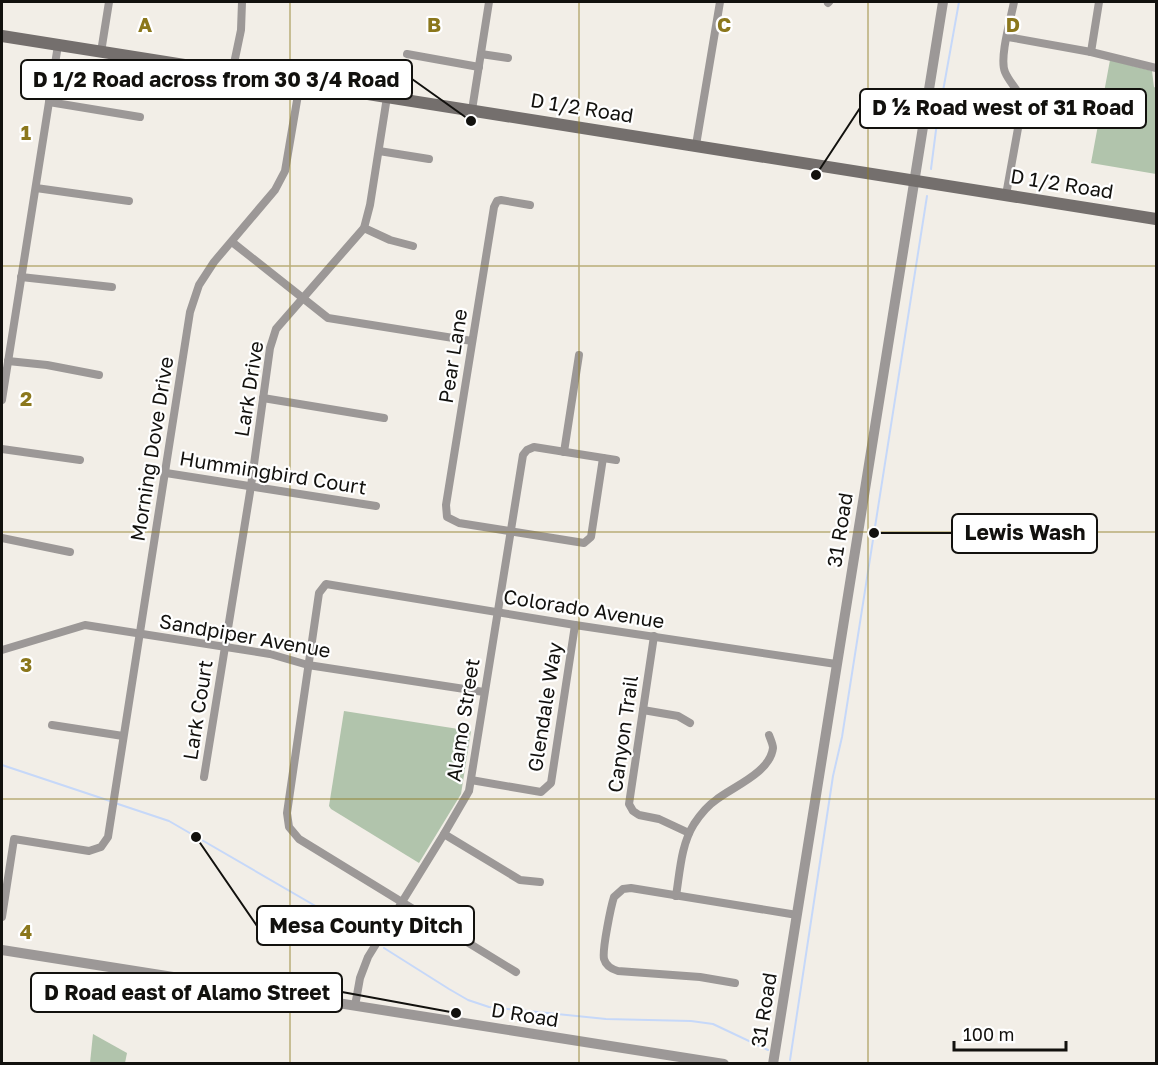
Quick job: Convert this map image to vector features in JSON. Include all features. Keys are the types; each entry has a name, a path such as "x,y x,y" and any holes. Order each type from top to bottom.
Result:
{"main road":[{"name":"D 1/2 Road","path":"2,36 1156,219"}],"street":[{"path":"101,52 109,2"},
{"path":"232,73 241,30 242,2"},
{"path":"472,110 489,2"},
{"path":"696,146 720,2"},
{"name":"31 Road","path":"773,1064 943,2"},
{"path":"1006,195 1022,106 1020,94 1005,72 1004,55 1014,2"},
{"path":"1091,52 1099,2"},
{"path":"1008,37 1091,52 1156,68"},
{"path":"2,400 58,45"},
{"path":"407,54 479,67"},
{"path":"481,54 508,58"},
{"name":"Morning Dove Drive","path":"2,917 14,839 89,851 101,847 108,837 190,312 199,285 214,262 275,190 285,171 300,83"},
{"name":"Lark Drive","path":"225,647 270,348 276,329 364,228 370,205 387,97"},
{"path":"49,102 140,117"},
{"path":"379,151 429,159"},
{"path":"36,188 129,201"},
{"name":"Pear Lane","path":"510,532 459,523 447,518 446,505 494,207 497,201 530,205"},
{"path":"364,228 390,240 413,246"},
{"path":"232,242 328,318 472,341"},
{"path":"21,276 112,287"},
{"path":"579,355 564,452 615,460"},
{"path":"8,361 47,365 99,375"},
{"path":"263,398 384,418"},
{"name":"Alamo Street","path":"355,1006 363,968 466,797 471,780 523,458 527,450 534,447 564,452"},
{"path":"2,449 80,460"},
{"path":"510,532 587,542 591,537 603,458"},
{"name":"Hummingbird Court","path":"166,473 376,506"},
{"path":"2,538 70,552"},
{"name":"Colorado Avenue","path":"308,665 319,593 326,584 575,625 836,664"},
{"name":"Sandpiper Avenue","path":"2,650 85,625 270,654 308,665 484,692"},
{"name":"Glendale Way","path":"471,780 542,792 551,783 575,625"},
{"name":"Canyon Trail","path":"654,636 628,797 629,804 639,815 659,819 689,833"},
{"name":"Lark Court","path":"204,777 225,647"},
{"path":"308,665 287,813 289,827 299,839 516,972"},
{"path":"643,711 678,716 690,723"},
{"path":"52,725 123,736"},
{"path":"676,896 683,852 689,833 698,817 711,804 744,783 760,769 770,756 773,747 769,735"},
{"path":"444,834 520,880 540,882"},
{"path":"735,982 618,971 608,966 604,954 612,900 623,889 631,888 797,915"},
{"name":"D Road","path":"2,950 724,1064"}],"green space":[{"path":"1110,60 1152,71 1156,88 1156,174 1091,163"},
{"path":"344,711 471,731 461,794 419,863 329,806"},
{"path":"93,1034 127,1053 125,1063 90,1063"}],"waterway":[{"path":"931,169 959,2"},
{"path":"790,1060 833,776 842,737 927,196"},
{"path":"2,765 110,801"},
{"path":"115,803 169,821 369,937"},
{"path":"384,948 468,1000 489,1007 606,1019 691,1021 713,1024 768,1050"}],"place":[{"name":"D 1/2 Road across from 30 3/4 Road","path":"471,121"},
{"name":"D ½ Road west of 31 Road","path":"816,175"},
{"name":"Lewis Wash","path":"874,533"},
{"name":"Mesa County Ditch","path":"196,837"},
{"name":"D Road east of Alamo Street","path":"456,1013"}]}
